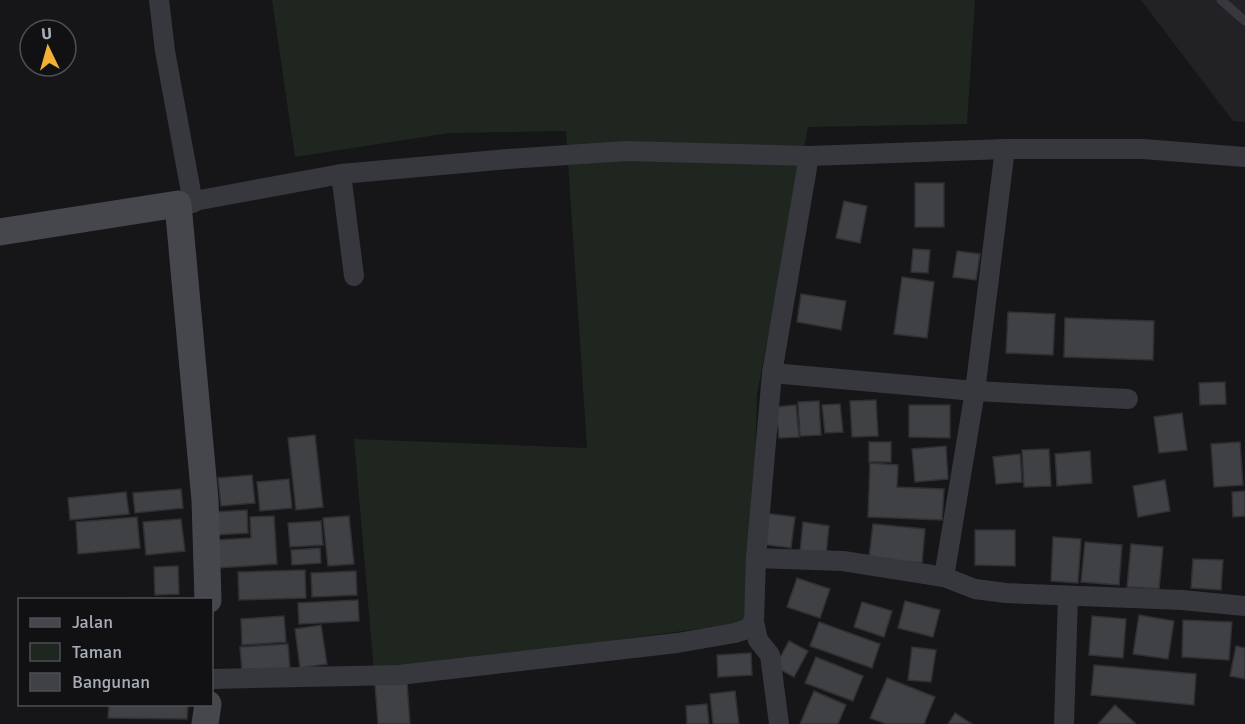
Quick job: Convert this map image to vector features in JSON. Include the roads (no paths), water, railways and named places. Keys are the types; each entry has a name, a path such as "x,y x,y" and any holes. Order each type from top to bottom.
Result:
{"street":[{"path":"159,0 185,203 205,500 208,598"},
{"path":"0,232 185,203 341,174 626,151 809,156 1005,149 1143,149 1245,157"},
{"path":"944,577 975,391 1005,149"},
{"path":"779,724 770,655 758,640 754,622 756,558 772,373 809,156"},
{"path":"341,174 354,276"},
{"path":"772,373 975,391 1128,399"},
{"path":"756,558 843,561 944,577 975,589 1006,593 1182,600 1245,606"},
{"path":"1064,724 1068,597"},
{"path":"213,679 399,675 676,643 735,633 747,629 754,622"},
{"path":"205,724 208,706"}],"lane":[{"path":"1221,0 1245,21"}]}
